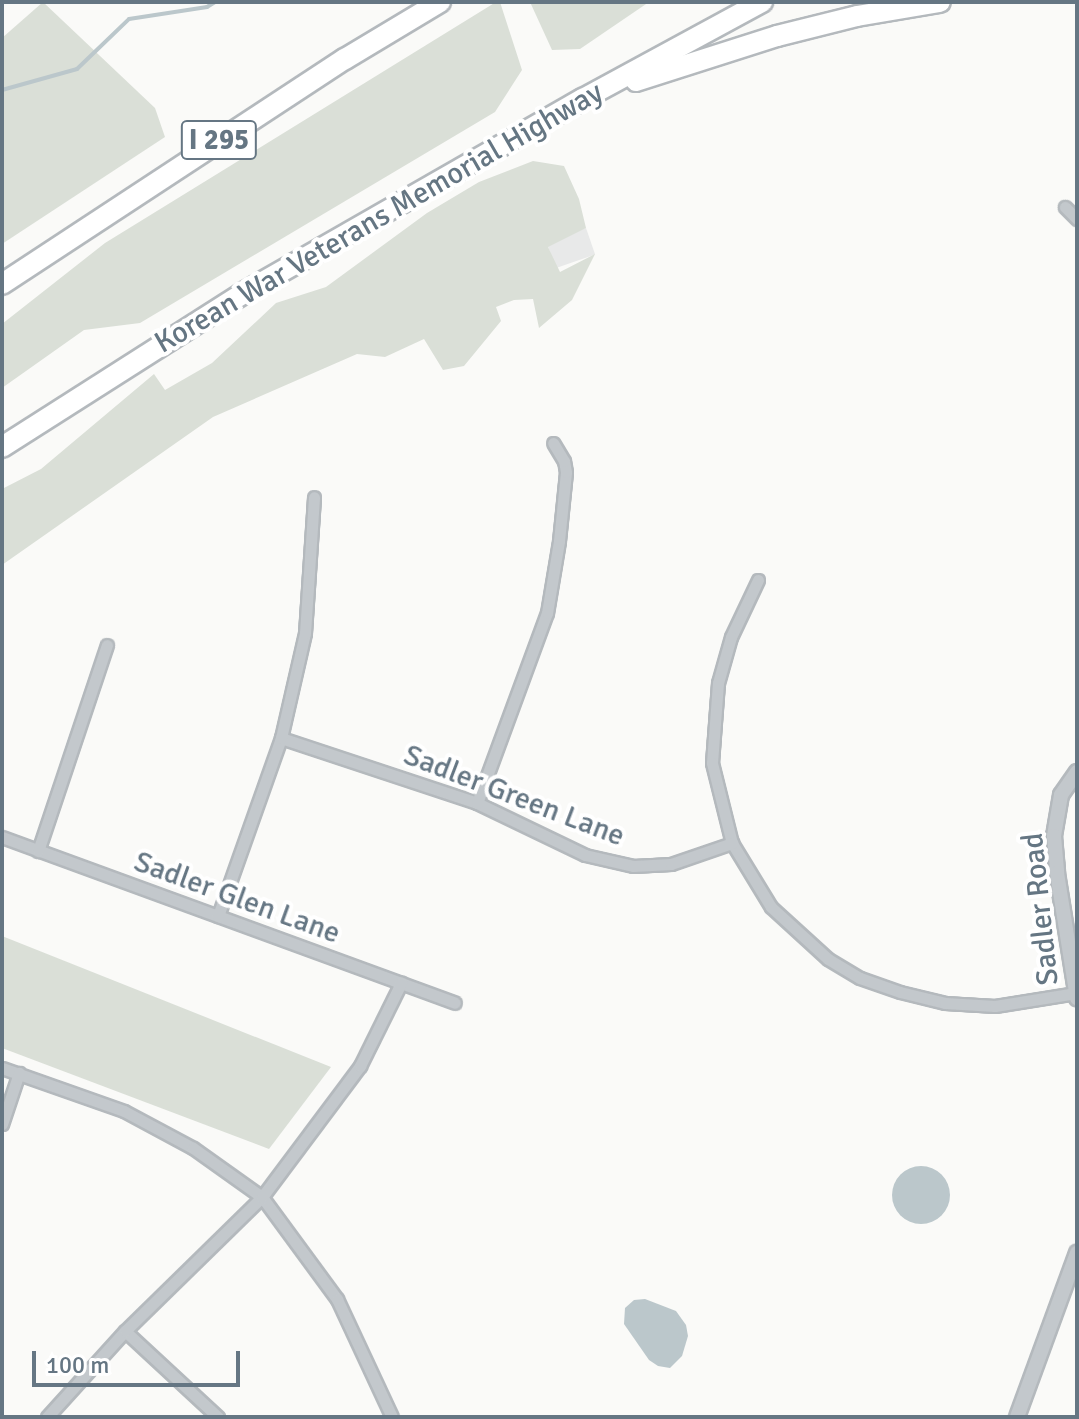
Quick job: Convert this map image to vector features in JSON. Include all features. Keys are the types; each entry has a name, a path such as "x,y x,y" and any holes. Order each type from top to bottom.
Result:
{"highway":[{"name":"I 295","path":"2,284 345,59 440,2"},
{"name":"Korean War Veterans Memorial Highway","path":"2,447 242,294 583,99 762,2"},
{"path":"583,99 777,36 857,16 940,2"}],"street":[{"path":"1065,207 1077,219"},
{"path":"477,803 547,613 566,472 564,461 553,443"},
{"path":"218,916 281,738 305,633 314,497"},
{"path":"758,580 731,637 718,683 712,763 732,843 771,907 828,959 860,978 945,1003 1020,1005 1076,996"},
{"path":"38,851 107,645"},
{"name":"Sadler Green Lane","path":"281,738 477,803 585,855 633,866 671,864 732,843"},
{"name":"Sadler Road","path":"1076,996 1054,836 1061,795 1077,772"},
{"name":"Sadler Glen Lane","path":"2,837 455,1003"},
{"path":"47,1417 125,1331 262,1197 360,1066 401,983"},
{"path":"2,1068 124,1111 193,1148 262,1197 337,1299 392,1417"},
{"path":"2,1124 19,1073"},
{"path":"1017,1417 1077,1253"},
{"path":"125,1331 218,1417"}],"shaded area":[{"path":"43,2 155,108 165,137 2,244 2,38"},
{"path":"500,2 522,70 495,112 140,323 84,330 2,388 2,324 105,243"},
{"path":"530,2 649,2 580,49 552,50"},
{"path":"533,161 564,166 579,199 586,228 548,247 560,272 595,254 572,300 539,328 533,299 514,300 496,307 501,321 464,366 443,370 424,339 385,357 357,354 213,417 2,565 2,489 41,469 154,374 165,390 212,363 276,303 326,287 427,213 479,182"},
{"path":"586,228 595,254 555,268 546,242"},
{"path":"2,936 331,1067 269,1149 2,1048"},
{"path":"921,1166 942,1174 950,1195 942,1216 921,1224 900,1216 892,1195 900,1174"},
{"path":"645,1299 676,1311 686,1325 688,1336 682,1356 670,1368 658,1366 649,1360 624,1324 625,1308 634,1300"}],"waterway":[{"path":"2,90 77,69 129,19 207,7 215,2"}]}
